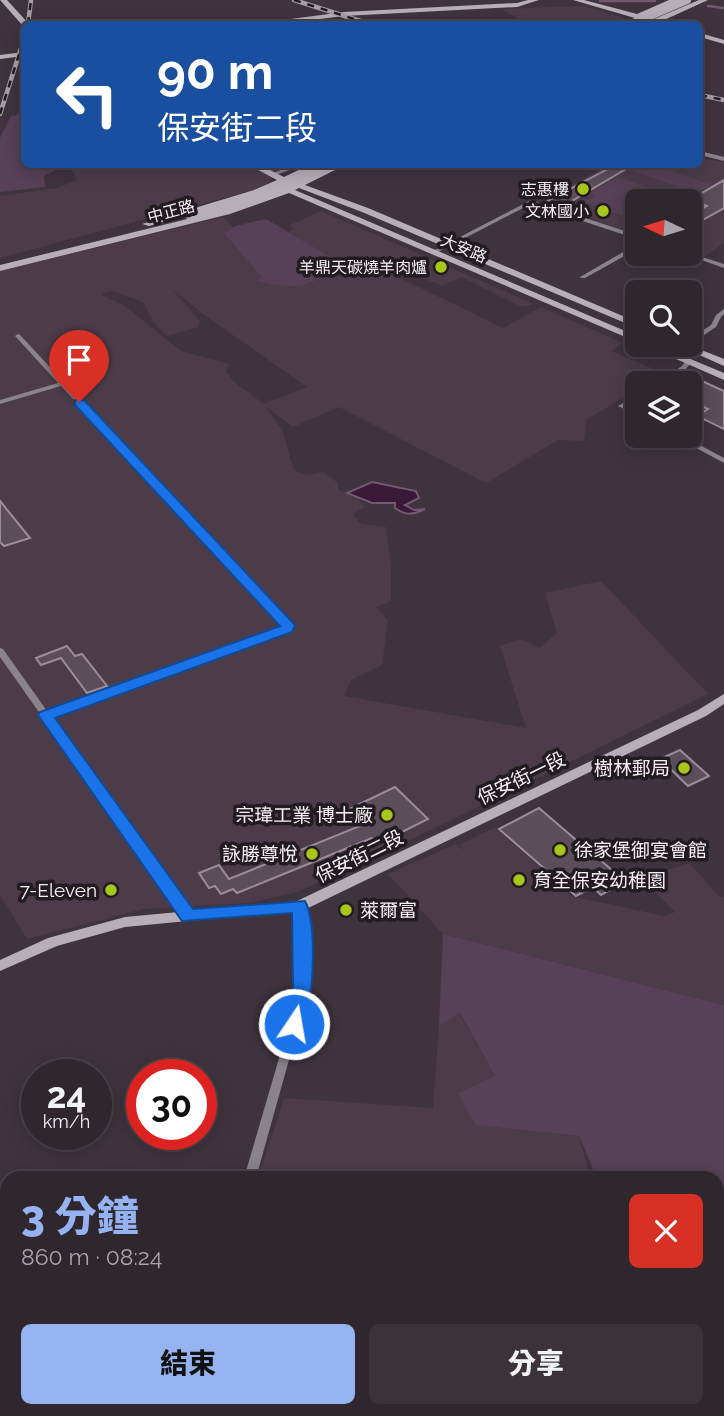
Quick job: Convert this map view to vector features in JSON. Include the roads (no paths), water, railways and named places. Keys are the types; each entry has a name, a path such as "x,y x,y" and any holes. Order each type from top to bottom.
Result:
{"street":[{"path":"3,0 23,21"},
{"path":"307,21 344,14 517,5 536,0"},
{"path":"576,0 651,21"},
{"path":"637,17 675,0"},
{"path":"638,21 687,0"},
{"path":"649,21 697,0"},
{"path":"656,21 705,0"},
{"path":"703,36 724,42"},
{"path":"0,57 21,54"},
{"path":"703,154 724,159"},
{"name":"大安路","path":"258,168 282,181 302,184 625,320"},
{"path":"271,175 291,168"},
{"name":"中正路","path":"0,268 257,192 310,168"},
{"path":"48,253 263,195 322,168"},
{"name":"中正路","path":"0,262 227,212 289,190 335,168"},
{"name":"大安路","path":"282,181 289,190 625,334"},
{"path":"434,252 531,202 625,233"},
{"path":"583,277 625,253"},
{"path":"702,259 724,266"},
{"path":"702,333 714,326 718,316 724,311"},
{"path":"18,336 288,625 287,629 46,715"},
{"path":"702,352 724,363"},
{"path":"677,357 724,377"},
{"path":"680,371 685,368 687,357"},
{"path":"0,402 62,384"},
{"path":"700,448 724,461"},
{"path":"0,651 188,916"},
{"name":"保安街一段","path":"447,835 702,713 724,698"},
{"name":"保安街二段","path":"0,966 92,929 143,919 299,906 447,835"},
{"path":"252,1171 302,988 302,917 299,906"}],"waterway":[{"path":"600,1 655,1"},
{"path":"708,6 724,8"}],"railway":[{"path":"28,21 31,0"},
{"path":"294,0 360,21"},
{"path":"0,114 21,48"},
{"path":"703,96 724,100"}],"place":[{"name":"志惠樓","path":"583,189"},
{"name":"文林國小","path":"603,211"},
{"name":"羊鼎天碳燒羊肉爐","path":"441,267"},
{"name":"樹林郵局","path":"684,768"},
{"name":"宗瑋工業 博士廠","path":"387,815"},
{"name":"徐家堡御宴會館","path":"560,850"},
{"name":"詠勝尊悅","path":"312,854"},
{"name":"育全保安幼稚園","path":"519,880"},
{"name":"7-Eleven","path":"111,890"},
{"name":"萊爾富","path":"346,910"}]}
